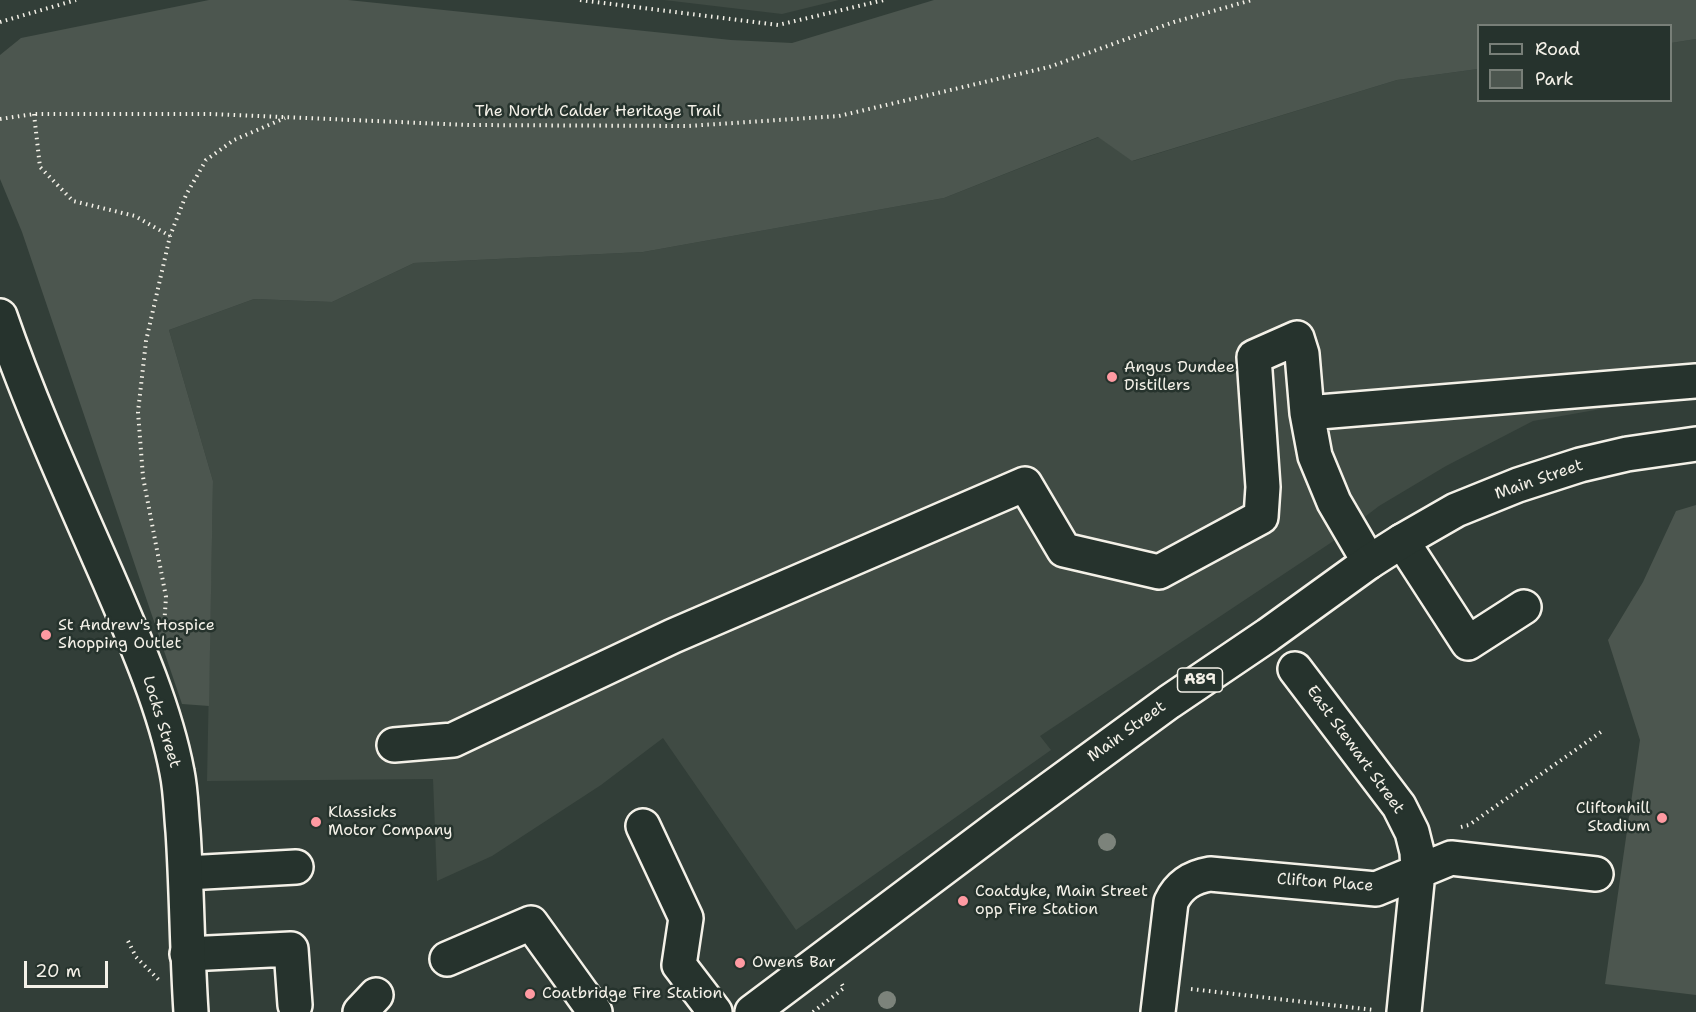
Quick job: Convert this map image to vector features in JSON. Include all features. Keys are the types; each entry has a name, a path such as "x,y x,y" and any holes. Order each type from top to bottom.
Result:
{"main road":[{"name":"Locks Street","path":"0,316 19,370 129,627 159,706 177,773 186,873 191,1012"},
{"path":"394,745 453,740 673,636 1025,484 1064,549 1159,572 1260,517 1263,487 1254,357 1297,338 1302,354 1307,413 1315,456 1334,502 1369,562"},
{"path":"1307,413 1696,381"},
{"name":"Main Street","path":"752,1012 1169,702 1402,541 1456,510 1518,485 1580,465 1627,454 1696,444"},
{"path":"1402,541 1468,643 1524,607"},
{"name":"East Stewart Street","path":"1295,669 1399,806 1412,832 1417,852 1418,872 1394,1011"},
{"path":"643,826 686,918 679,965 715,1012"},
{"name":"Clifton Place","path":"1159,999 1172,902 1182,886 1200,875 1376,889 1451,858 1596,874"},
{"path":"186,873 296,867"},
{"path":"447,959 531,923 595,1012"},
{"path":"188,954 291,949 295,1005"}],"path":[{"path":"0,22 76,0"},
{"path":"580,0 778,25 884,0"},
{"name":"The North Calder Heritage Trail","path":"0,119 34,114 211,114 469,124 688,126 839,116 1049,67 1174,22 1252,0"},
{"path":"34,114 40,167 73,201 135,216 170,236"},
{"path":"164,630 166,597 143,477 138,412 146,341 170,236 186,195 206,160 234,140 287,117"},
{"path":"1458,828 1469,825 1601,732"},
{"path":"1159,999 1394,1011"}],"shaded area":[{"path":"664,0 839,0 782,14"},
{"path":"1696,39 1696,398 1635,403 1533,421 1446,466 1379,506 1332,542 1040,736 1051,750 796,930 663,738 601,785 492,856 437,881 433,779 207,781 213,481 169,330 254,299 332,302 414,263 643,252 944,198 1099,137 1133,161 1397,80 1477,69 1477,102 1672,102 1672,43"}],"green space":[{"path":"209,0 348,0 731,40 792,43 934,0 1696,0 1696,39 1672,43 1672,24 1477,24 1477,69 1397,80 1132,161 1098,137 944,198 643,252 414,263 332,302 254,299 169,330 213,481 209,706 182,704 22,232 0,179 0,55 21,38"},
{"name":"Cliftonhill Stadium","path":"1696,505 1696,995 1605,984 1640,740 1608,640 1643,582 1676,511"}],"place":[{"name":"Angus Dundee Distillers","path":"1112,377"},
{"name":"St Andrew's Hospice Shopping Outlet","path":"46,635"},
{"name":"Cliftonhill Stadium","path":"1662,818"},
{"name":"Klassicks Motor Company","path":"316,822"},
{"name":"Coatdyke, Main Street opp Fire Station","path":"963,901"},
{"name":"Owens Bar","path":"740,963"},
{"name":"Coatbridge Fire Station","path":"530,994"}]}
